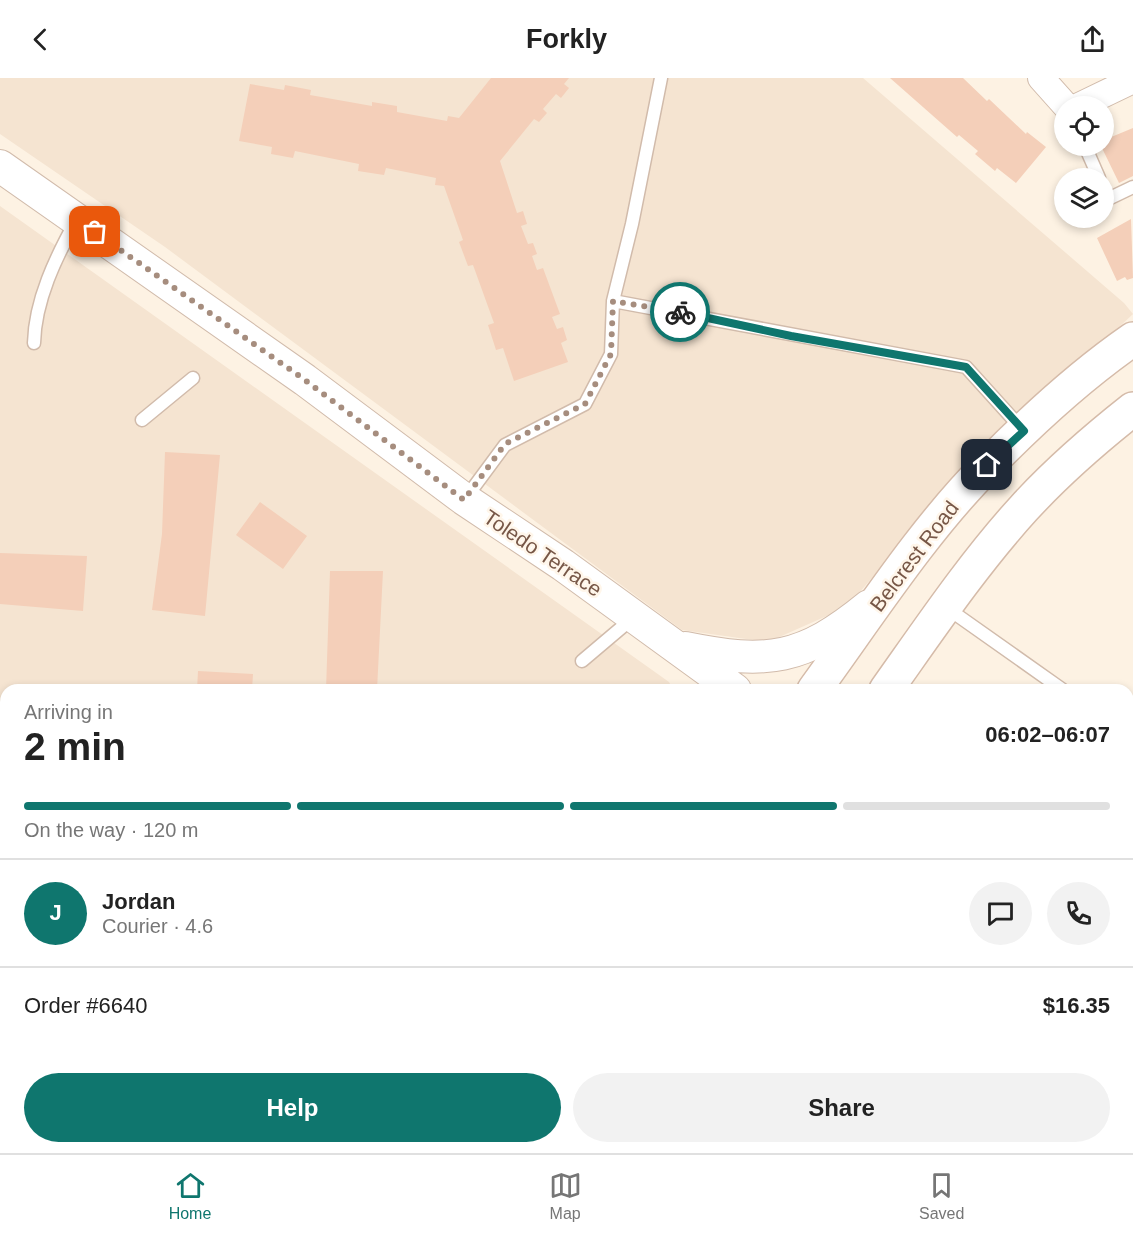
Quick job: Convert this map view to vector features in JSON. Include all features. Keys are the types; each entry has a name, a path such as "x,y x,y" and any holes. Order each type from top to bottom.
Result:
{"main road":[{"name":"Belcrest Road","path":"818,684 886,591 959,497 987,465 1110,355 1133,339"},
{"path":"890,684 985,554 1025,507 1106,431 1133,409"}],"street":[{"path":"1041,78 1057,96"},
{"path":"1100,96 1133,80"},
{"name":"Toledo Terrace","path":"0,166 305,380 464,500 563,565 727,684"},
{"path":"674,646 729,657 757,658 787,654 817,644 845,626 886,591"},
{"path":"674,646 696,684"}],"lane":[{"path":"464,500 505,444 585,404 611,354 613,301 632,224 661,78"},
{"path":"1114,196 1133,187"},
{"path":"34,343 34,331 47,281 77,219"},
{"path":"613,301 966,367 1024,431"},
{"path":"142,420 193,378"},
{"path":"946,607 1055,684"},
{"path":"582,661 634,616"}],"shaded area":[{"path":"0,78 863,78 1124,303 1133,314 955,481 847,607 768,642 682,630 165,247 0,134"},
{"path":"0,206 670,684 0,684"}],"building":[{"path":"491,78 569,78 564,84 569,88 561,98 556,94 543,109 547,113 539,122 534,119 500,161 517,213 523,211 527,224 521,226 528,244 533,243 537,254 532,256 537,270 543,268 560,314 552,317 557,329 563,327 567,340 561,343 568,362 514,381 503,348 496,350 488,325 494,323 473,265 468,266 459,242 463,240 444,186 435,185 436,178 386,168 384,175 358,171 359,164 295,151 293,158 271,154 272,147 239,141 250,84 284,90 285,85 311,90 310,95 372,106 372,102 397,106 397,112 447,121 448,116 459,118"},
{"path":"890,78 963,78 1026,134 1027,132 1046,147 1016,183 997,168 995,171 975,154 978,151 959,135 957,137"},
{"path":"1133,128 1133,176 1119,183 1114,168 1112,168 1106,156 1114,156 1114,136"},
{"path":"1131,219 1133,278 1127,280 1125,277 1117,281 1097,238"},
{"path":"165,452 220,455 205,616 152,610 162,534"},
{"path":"260,502 307,536 283,569 236,535"},
{"path":"0,553 87,556 83,611 0,604"},
{"path":"330,571 383,571 377,684 326,684"},
{"path":"198,671 253,674 252,684 197,684"}],"way so far":[{"path":"95,232 305,380 464,500 505,444 585,404 611,354 613,301 680,312"}],"route":[{"path":"680,312 791,336 966,367 1024,431 987,465"}]}
